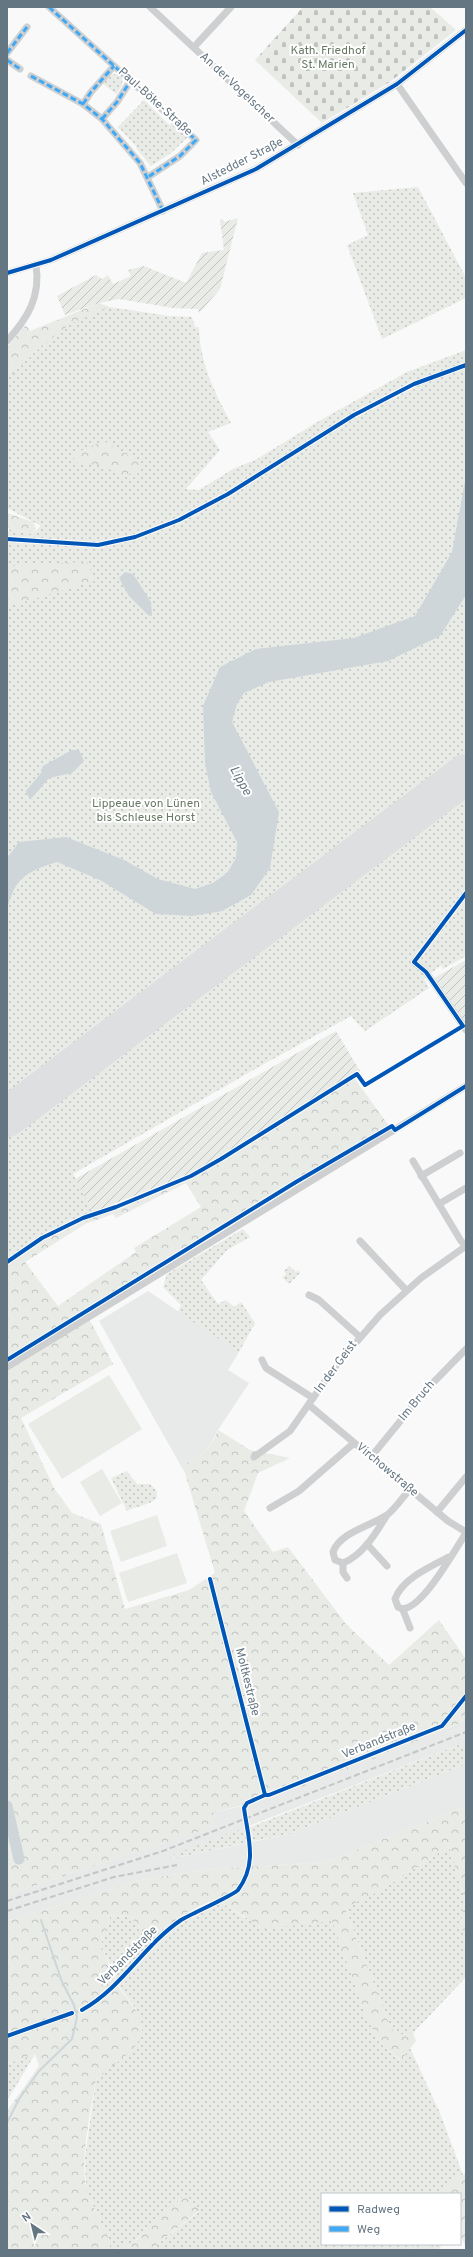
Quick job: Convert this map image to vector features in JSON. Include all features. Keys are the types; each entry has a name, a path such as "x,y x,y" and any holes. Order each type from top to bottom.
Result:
{"street":[{"name":"Paul-Böke-Straße","path":"49,7 196,140 180,156 148,177"},
{"name":"An der Vogelscher","path":"150,7 298,145"},
{"name":"An der Vogelscher","path":"194,47 231,7"},
{"path":"7,53 27,27"},
{"name":"Alstedder Straße","path":"7,273 36,265 164,211 256,169 398,84 466,30"},
{"path":"7,60 20,69"},
{"name":"Paul-Böke-Straße","path":"83,104 91,92 114,66"},
{"path":"31,76 83,104 102,119 132,152 148,177 164,211"},
{"path":"102,119 117,102 131,80"},
{"path":"398,84 465,179"},
{"path":"7,341 22,324 30,310 37,288 36,265"},
{"path":"414,962 426,972 466,1030"},
{"path":"7,1367 466,1086"},
{"path":"422,1176 460,1153"},
{"path":"413,1161 466,1246"},
{"path":"439,1204 466,1188"},
{"path":"360,1241 406,1290"},
{"name":"In der Geist","path":"254,1457 290,1431 313,1398 360,1337 406,1290 466,1246"},
{"name":"In der Geist","path":"309,1295 319,1300 360,1337"},
{"name":"Im Bruch","path":"371,1457 432,1383 466,1349"},
{"name":"In der Geist","path":"262,1360 266,1368 313,1398"},
{"name":"Virchowstraße","path":"309,1405 438,1512 466,1532"},
{"path":"270,1508 299,1491 354,1443"},
{"path":"438,1512 466,1477"},
{"path":"387,1515 357,1529 334,1549 333,1558 337,1562 343,1563 367,1544 387,1515 410,1489"},
{"path":"403,1610 421,1598 441,1573 449,1557 466,1532"},
{"path":"367,1544 387,1566"},
{"path":"410,1628 403,1610 395,1603 396,1596 400,1590 423,1572 449,1557"},
{"path":"343,1563 343,1572 347,1578"}],"shaded area":[{"path":"148,1291 239,1352 228,1370 249,1383 209,1446 197,1458 181,1466 99,1321"},
{"path":"466,1721 466,1742 246,1827 171,1859 289,1834 466,1764 466,1806 326,1862 201,1870 135,1881 7,1921 7,1895 214,1826 213,1812 244,1806 312,1782"}],"green space":[{"name":"Kath. Friedhof St. Marien","path":"303,7 430,7 456,30 390,82 322,123 255,60"},
{"path":"119,74 122,79 121,86 116,94 102,83 107,76"},
{"path":"144,100 169,125 173,122 188,137 171,153 151,166 136,148 137,147 118,127"},
{"path":"418,187 466,278 466,298 382,339 347,245 368,235 353,193"},
{"path":"238,218 220,289 199,313 198,309 173,308 119,299 99,303 65,315 57,296 96,275 102,279 108,275 113,284 131,276 128,270 144,266 186,283 202,253 224,250 220,220 223,219 224,222"},
{"path":"99,303 110,307 70,324 40,347 7,379 7,347 26,325 30,331"},
{"name":"Lippeaue von Lünen bis Schleuse Horst","path":"110,307 169,316 192,317 195,327 199,327 202,353 209,377 231,423 208,432 220,450 186,489 199,490 233,469 257,459 319,421 407,372 466,350 466,956 443,969 441,965 424,979 429,988 365,1031 351,1016 264,1064 73,1174 93,1212 94,1221 87,1223 84,1219 48,1237 7,1263 7,534 10,529 32,534 41,526 7,508 7,379 40,347 70,323"},
{"path":"104,441 138,461 142,473 120,475 102,465 79,464 71,455"},
{"path":"7,513 33,522 36,529 32,534 7,528"},
{"path":"87,562 95,581 7,607 7,566"},
{"path":"466,960 466,1025 434,978"},
{"path":"336,1031 360,1071 190,1174 93,1212 75,1179"},
{"path":"352,1075 389,1126 85,1311 113,1364 21,1418 54,1488 72,1513 101,1524 125,1609 189,1590 215,1573 185,1473 181,1466 193,1460 208,1448 218,1430 250,1450 290,1458 258,1473 244,1511 273,1552 288,1547 346,1624 389,1665 439,1620 466,1659 466,1721 309,1784 245,1805 213,1812 215,1826 7,1895 7,1263 48,1237 84,1219 87,1223 25,1262 58,1306 136,1252 134,1248 201,1207 186,1183 116,1218 113,1214 94,1221 92,1215 190,1174"},
{"path":"243,1229 250,1237 227,1250 201,1280 218,1304 226,1300 234,1307 241,1302 255,1323 239,1352 178,1312 181,1305 163,1287 167,1274"},
{"path":"289,1266 296,1272 298,1270 300,1273 289,1284 282,1277 286,1274 284,1271"},
{"path":"109,1375 142,1429 62,1479 28,1424"},
{"path":"102,1469 122,1503 100,1516 80,1482"},
{"path":"127,1471 137,1484 150,1484 157,1491 157,1498 151,1502 127,1511 111,1478"},
{"path":"157,1515 167,1546 121,1562 110,1531"},
{"path":"177,1553 187,1583 128,1602 119,1573"},
{"path":"466,1742 466,1764 289,1834 253,1841 250,1827"},
{"path":"466,1806 466,1943 461,1924 465,1900 449,1846 381,1890 345,1908 391,2029 403,2035 413,2033 416,2041 401,2060 379,2042 366,2016 332,1921 264,1929 216,1899 189,1911 147,1941 131,1916 110,1917 101,1944 117,1984 139,2016 142,2023 142,2030 140,2038 132,2049 96,2080 89,2120 84,2167 85,2180 89,2197 110,2242 109,2250 7,2250 7,2111 39,2066 35,2054 7,2064 7,1921 135,1881 201,1870 326,1862"},
{"path":"246,1827 249,1842 171,1859 170,1856"},
{"path":"449,1846 465,1900 461,1924 466,1943 466,1977 413,2033 403,2035 391,2029 345,1907 381,1890"},
{"path":"219,1901 245,1918 312,1923 332,1920 366,2016 379,2042 400,2060 410,2048 440,2113 463,2175 455,2178 443,2193 321,2193 321,2245 412,2245 409,2250 150,2250 200,2211 185,2195 160,2220 140,2237 129,2244 109,2250 110,2242 86,2190 85,2157 96,2080 133,2047 136,2009 118,1985 101,1944 110,1917 131,1916 147,1941 189,1911"},
{"path":"35,2054 7,2101 7,2064"},
{"path":"466,2174 466,2247 461,2237 461,2193 443,2193 455,2178"},
{"path":"185,2195 200,2210 150,2250 116,2250 138,2239"},
{"path":"412,2245 442,2245 438,2250 410,2250"}],"water":[{"name":"Lippe","path":"466,476 466,595 440,636 388,661 269,682 244,693 237,704 232,722 279,812 270,868 251,895 222,911 192,916 156,914 100,880 57,862 37,869 23,877 14,890 7,910 7,858 19,842 66,837 124,860 158,879 195,889 213,883 227,873 236,858 237,842 211,792 205,763 203,706 220,667 256,649 354,638 415,616 452,552"},
{"path":"125,572 133,574 151,602 152,616 148,615 129,596 119,578"},
{"path":"72,750 79,750 84,761 72,773 49,778 30,800 26,791 41,773 43,766"}],"waterway":[{"path":"7,1806 19,1859"},
{"path":"7,2123 19,2099 39,2071 72,2039 77,2017 74,2005 62,1982 41,1920"}],"runway":[{"path":"7,1117 466,774"}],"railway":[{"path":"7,1901 163,1851 466,1732"},
{"path":"7,1911 114,1877 177,1865"}],"marked path":[{"path":"49,7 196,140 180,156 148,177"},
{"path":"7,53 27,27"},
{"path":"7,60 20,69"},
{"path":"83,104 91,92 114,66"},
{"path":"31,76 83,104 102,119 140,163 163,211"},
{"path":"102,119 117,102 131,80"}],"cycle path":[{"path":"7,273 51,260 256,169 397,84 466,30"},
{"path":"7,539 98,545 135,537 179,520 228,494 354,415 414,384 466,365"},
{"path":"7,1262 42,1238 83,1218 116,1207 191,1176 221,1159 357,1074 365,1085 463,1026 426,972 414,962 466,893"},
{"path":"7,1360 296,1182 392,1126 395,1130 466,1086"},
{"name":"Moltkestraße","path":"82,2010 109,1990 168,1930 181,1920 238,1890 248,1870 250,1850 244,1808 247,1803 265,1795 210,1579"},
{"name":"Verbandstraße","path":"265,1795 269,1795 442,1726 466,1696"},
{"path":"7,2036 72,2013"}]}
